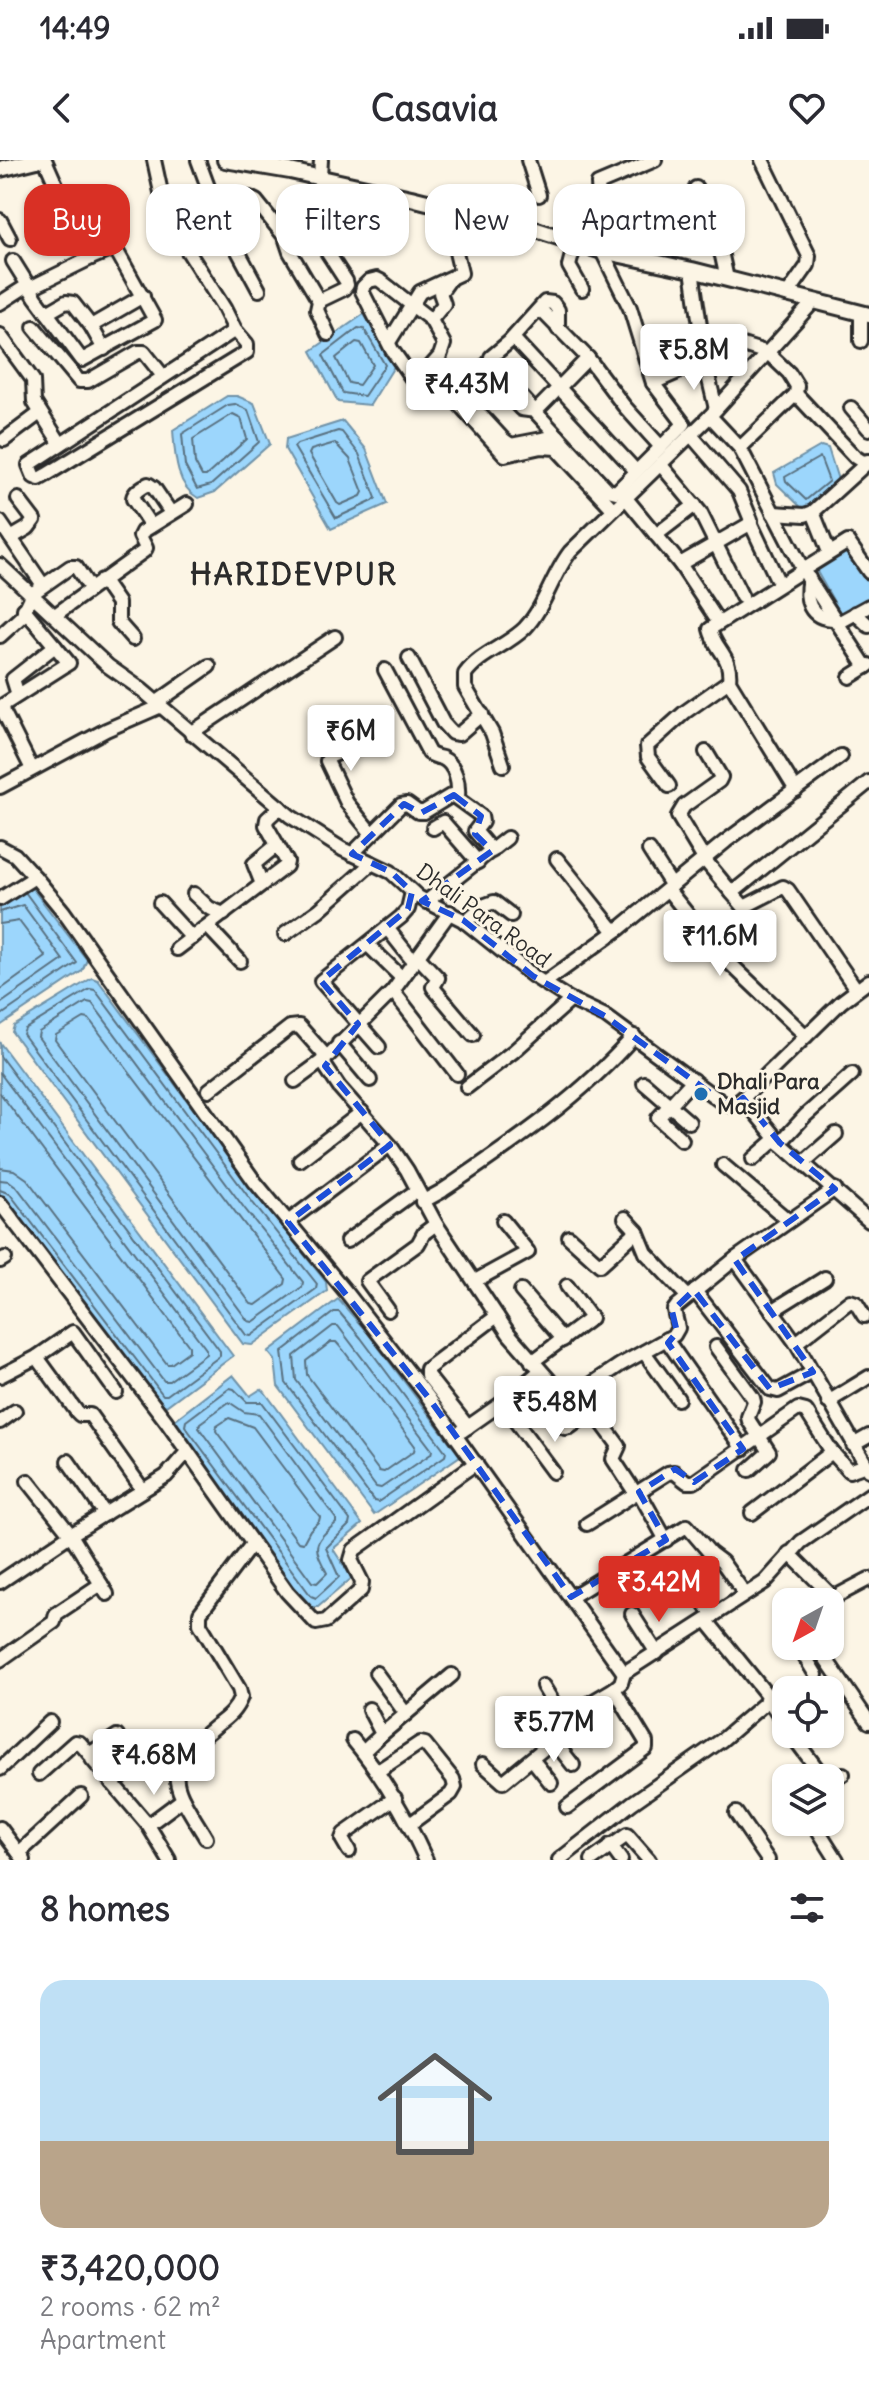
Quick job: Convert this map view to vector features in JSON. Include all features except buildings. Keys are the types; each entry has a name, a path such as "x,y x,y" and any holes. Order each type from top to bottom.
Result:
{"main road":[{"path":"0,169 37,160"},
{"path":"225,160 265,163 425,201"},
{"path":"628,256 865,314"}],"street":[{"path":"45,160 85,253 91,258"},
{"path":"154,160 162,197 175,231 235,330 247,344 247,352 46,475 39,479 34,477 29,465 235,330"},
{"path":"198,160 207,184"},
{"path":"320,177 321,160"},
{"path":"528,160 539,195"},
{"path":"598,184 655,160"},
{"path":"762,160 809,256 808,265 787,295"},
{"path":"260,207 276,226"},
{"path":"0,220 10,239"},
{"path":"0,303 29,286 115,248 155,320 82,360 47,313 29,286 13,261"},
{"path":"241,256 259,290"},
{"path":"292,256 319,301 318,314 328,334"},
{"path":"319,301 344,289 346,281 330,256"},
{"path":"389,342 420,292 462,271 456,256"},
{"path":"572,256 569,266 582,289"},
{"path":"487,365 536,411 610,491 618,490 684,424 653,383 630,308 600,256"},
{"path":"722,256 727,279"},
{"path":"692,270 713,412 740,448 806,574 868,666 850,677"},
{"path":"377,279 431,320 444,344 440,356 423,377 411,377 403,369 368,303 363,287 377,279"},
{"path":"431,320 444,304 440,293 450,279"},
{"path":"91,326 143,296"},
{"path":"47,313 69,301 77,306 104,349"},
{"path":"503,765 497,742 465,687 465,674 474,662 527,626 558,567 570,552 691,435 814,301"},
{"path":"558,436 515,445 506,443 456,388 459,382 487,365 491,357 545,302 553,303 559,317 558,329 588,358 624,406 661,447"},
{"path":"861,341 865,314"},
{"path":"34,327 79,381 88,381 138,352 144,352 163,376"},
{"path":"701,332 768,353 789,373 797,386 796,394 740,448"},
{"path":"0,335 33,380 32,398 60,443"},
{"path":"513,338 636,471"},
{"path":"536,411 588,358"},
{"path":"432,365 440,383 505,455 541,447 556,448 613,509"},
{"path":"653,383 678,372"},
{"path":"796,394 855,457 863,462 869,461"},
{"path":"851,408 869,429"},
{"path":"4,440 40,413"},
{"path":"691,435 739,491 776,577"},
{"path":"773,513 805,515 813,512 869,461"},
{"path":"661,465 695,505 742,597"},
{"path":"151,526 133,499 145,485 154,488 171,513"},
{"path":"625,497 680,564 715,617"},
{"path":"11,538 28,528 34,520 18,499"},
{"path":"55,615 144,551 146,548 140,534 187,504"},
{"path":"656,535 695,505"},
{"path":"813,512 829,552"},
{"path":"0,522 38,589"},
{"path":"680,564 750,522"},
{"path":"796,790 729,681 731,670 728,660 710,629 806,574 829,552 846,542 851,543 869,572"},
{"name":"Dhali Para Road","path":"0,565 38,589 55,615 108,666 317,835 391,872 426,902 465,922 544,983 605,1016 728,1105 732,1106 743,1098"},
{"path":"0,636 22,616 38,589 74,566 90,588"},
{"path":"102,580 118,603 118,622 133,639"},
{"path":"836,621 869,606"},
{"path":"24,609 69,663 3,705 5,729 32,769"},
{"path":"855,613 869,626"},
{"path":"191,733 335,637"},
{"path":"18,695 13,679 55,646"},
{"path":"409,658 443,723 452,733 459,734 482,714"},
{"path":"0,787 158,705 209,666"},
{"path":"385,670 429,753 445,760 452,769 458,782 458,797"},
{"path":"669,786 648,757 647,746 685,712 729,681"},
{"path":"372,834 347,803 327,761 329,757 360,744 385,726"},
{"path":"706,752 721,777 684,806 678,816 704,859 744,907 775,889 783,887 788,890 856,989"},
{"path":"544,983 619,929 704,859 841,756"},
{"path":"732,893 869,782"},
{"path":"352,854 404,804 424,812 448,796 458,797 481,816 482,822 475,831 492,851"},
{"path":"177,949 286,866 287,862 266,822 280,807"},
{"path":"433,828 443,822 478,862"},
{"path":"426,902 507,838"},
{"path":"262,884 254,864 277,845"},
{"path":"0,847 15,855 63,911 255,1182 367,1317 456,1435 624,1673"},
{"path":"649,850 670,888 717,951 806,1036"},
{"path":"557,859 612,928 619,929"},
{"path":"285,934 319,910 372,863"},
{"path":"0,899 35,877"},
{"path":"379,1047 321,981 408,909 412,892"},
{"path":"194,894 209,908 224,914"},
{"path":"465,922 483,906 494,902 511,915"},
{"path":"160,903 192,938"},
{"path":"295,1081 325,1059 393,991 450,912"},
{"path":"208,927 240,961"},
{"path":"387,928 438,978 433,987 473,1035"},
{"path":"368,945 402,978"},
{"path":"869,981 856,989 743,1098 778,1141 869,1221"},
{"path":"393,991 457,1074"},
{"path":"467,1087 514,1051 571,1000"},
{"path":"209,1090 295,1025 302,1029 325,1059 328,1071 390,1145 436,1224 497,1316 561,1395 570,1398 677,1332 674,1310 691,1294 835,1189"},
{"path":"347,1241 419,1196 442,1191 563,1105 597,1076 634,1036"},
{"path":"339,1043 370,1080"},
{"path":"753,1159 778,1141 852,1074"},
{"path":"682,1140 658,1120 659,1115 693,1080"},
{"path":"644,1083 689,1122"},
{"path":"300,1160 362,1112"},
{"path":"803,1163 836,1134"},
{"path":"288,1222 390,1145"},
{"path":"723,1165 789,1221"},
{"path":"0,1203 97,1329 309,1618 321,1624 361,1590 362,1582 351,1560 354,1550 476,1463"},
{"path":"625,1218 637,1231 646,1253 691,1294 770,1389 778,1391 813,1372"},
{"path":"475,1281 528,1252 503,1221"},
{"path":"388,1310 367,1281 418,1244 424,1233 436,1224"},
{"path":"569,1237 600,1265 637,1231"},
{"path":"587,1524 674,1472 687,1482 694,1482 802,1409 849,1471 867,1468 796,1343 735,1259"},
{"path":"772,1311 825,1278"},
{"path":"456,1435 527,1382 536,1366 591,1318 567,1286"},
{"path":"521,1291 563,1340"},
{"path":"796,1343 850,1301 856,1303 864,1316"},
{"path":"468,1427 427,1375 427,1369 497,1316"},
{"path":"0,1376 37,1357 73,1332 116,1392"},
{"path":"666,1339 743,1449"},
{"path":"716,1347 753,1398 754,1406 748,1417 769,1454 749,1470"},
{"path":"644,1352 678,1399"},
{"path":"37,1357 77,1412 90,1415 143,1490"},
{"path":"828,1402 869,1377"},
{"path":"527,1382 559,1425 565,1428 597,1408 619,1446 613,1459 666,1540"},
{"path":"502,1403 553,1472"},
{"path":"0,1422 15,1411"},
{"path":"853,1445 869,1436"},
{"path":"0,1582 166,1476 187,1452"},
{"path":"752,1513 832,1452"},
{"path":"68,1461 105,1514"},
{"path":"0,1660 54,1622 56,1614 104,1589 71,1535 28,1481"},
{"path":"563,1719 614,1689 621,1683 624,1673 773,1576 789,1553 869,1495"},
{"path":"571,1597 684,1527 690,1528 710,1553 722,1562 745,1594"},
{"path":"206,1838 183,1799 176,1777 185,1753 231,1714 241,1697 200,1624 200,1613 252,1544"},
{"path":"789,1553 824,1588"},
{"path":"844,1593 869,1579"},
{"path":"693,1586 710,1618 772,1705"},
{"path":"632,1614 657,1653"},
{"path":"807,1660 816,1675"},
{"path":"827,1660 869,1722"},
{"path":"376,1673 406,1714"},
{"path":"363,1752 452,1675"},
{"path":"483,1764 502,1783 566,1728 543,1686"},
{"path":"567,1807 646,1748 646,1742 614,1689"},
{"path":"559,1860 632,1803 722,1740 768,1699"},
{"path":"581,1708 600,1739"},
{"path":"369,1709 382,1734"},
{"path":"0,1769 50,1722"},
{"path":"91,1756 95,1749 117,1736"},
{"path":"353,1740 395,1798 426,1860"},
{"path":"554,1741 573,1765"},
{"path":"39,1774 75,1742 80,1743 148,1825 169,1860"},
{"path":"378,1771 420,1743 425,1744 453,1779 455,1787 451,1794 410,1824"},
{"path":"532,1759 551,1783"},
{"path":"112,1783 141,1761"},
{"path":"0,1828 22,1856 81,1796"},
{"path":"349,1851 342,1839 344,1834 395,1798"},
{"path":"148,1825 183,1799"},
{"path":"736,1813 768,1860"},
{"path":"592,1860 627,1835 649,1860"},
{"path":"822,1836 837,1860"},
{"path":"610,1845 621,1860"}],"highlighted area":[{"path":"454,795 481,816 475,834 492,851 422,901 463,920 533,976 605,1016 731,1108 743,1098 780,1143 835,1189 735,1260 813,1372 770,1389 694,1290 672,1311 677,1332 668,1343 743,1449 694,1482 675,1469 639,1492 666,1540 571,1597 428,1397 288,1222 390,1145 325,1066 358,1024 321,981 408,909 412,892 391,872 352,854 404,804 421,813"}],"water":[{"path":"364,314 395,365 370,405 338,402 311,351"},
{"path":"227,396 237,396 254,403 270,444 215,492 198,498 190,492 181,477 173,430"},
{"path":"343,421 366,449 387,504 331,529 285,449 286,439"},
{"path":"821,446 828,448 839,483 807,513 777,484 774,473"},
{"path":"848,542 869,577 869,605 842,616 812,563"},
{"path":"29,884 87,960 82,971 0,1026 0,895"},
{"path":"92,978 98,980 259,1198 326,1282 327,1291 252,1345 243,1344 12,1032 14,1026"},
{"path":"0,1043 233,1356 166,1406 158,1402 0,1194"},
{"path":"338,1299 367,1332 460,1456 374,1515 278,1386 275,1360 268,1352"},
{"path":"233,1375 250,1396 261,1389 264,1391 362,1524 333,1549 352,1578 318,1607 308,1607 172,1422"}],"place":[{"name":"Dhali Para Masjid","path":"701,1094"}],"district":[{"name":"HARIDEVPUR","path":"294,575"}]}
